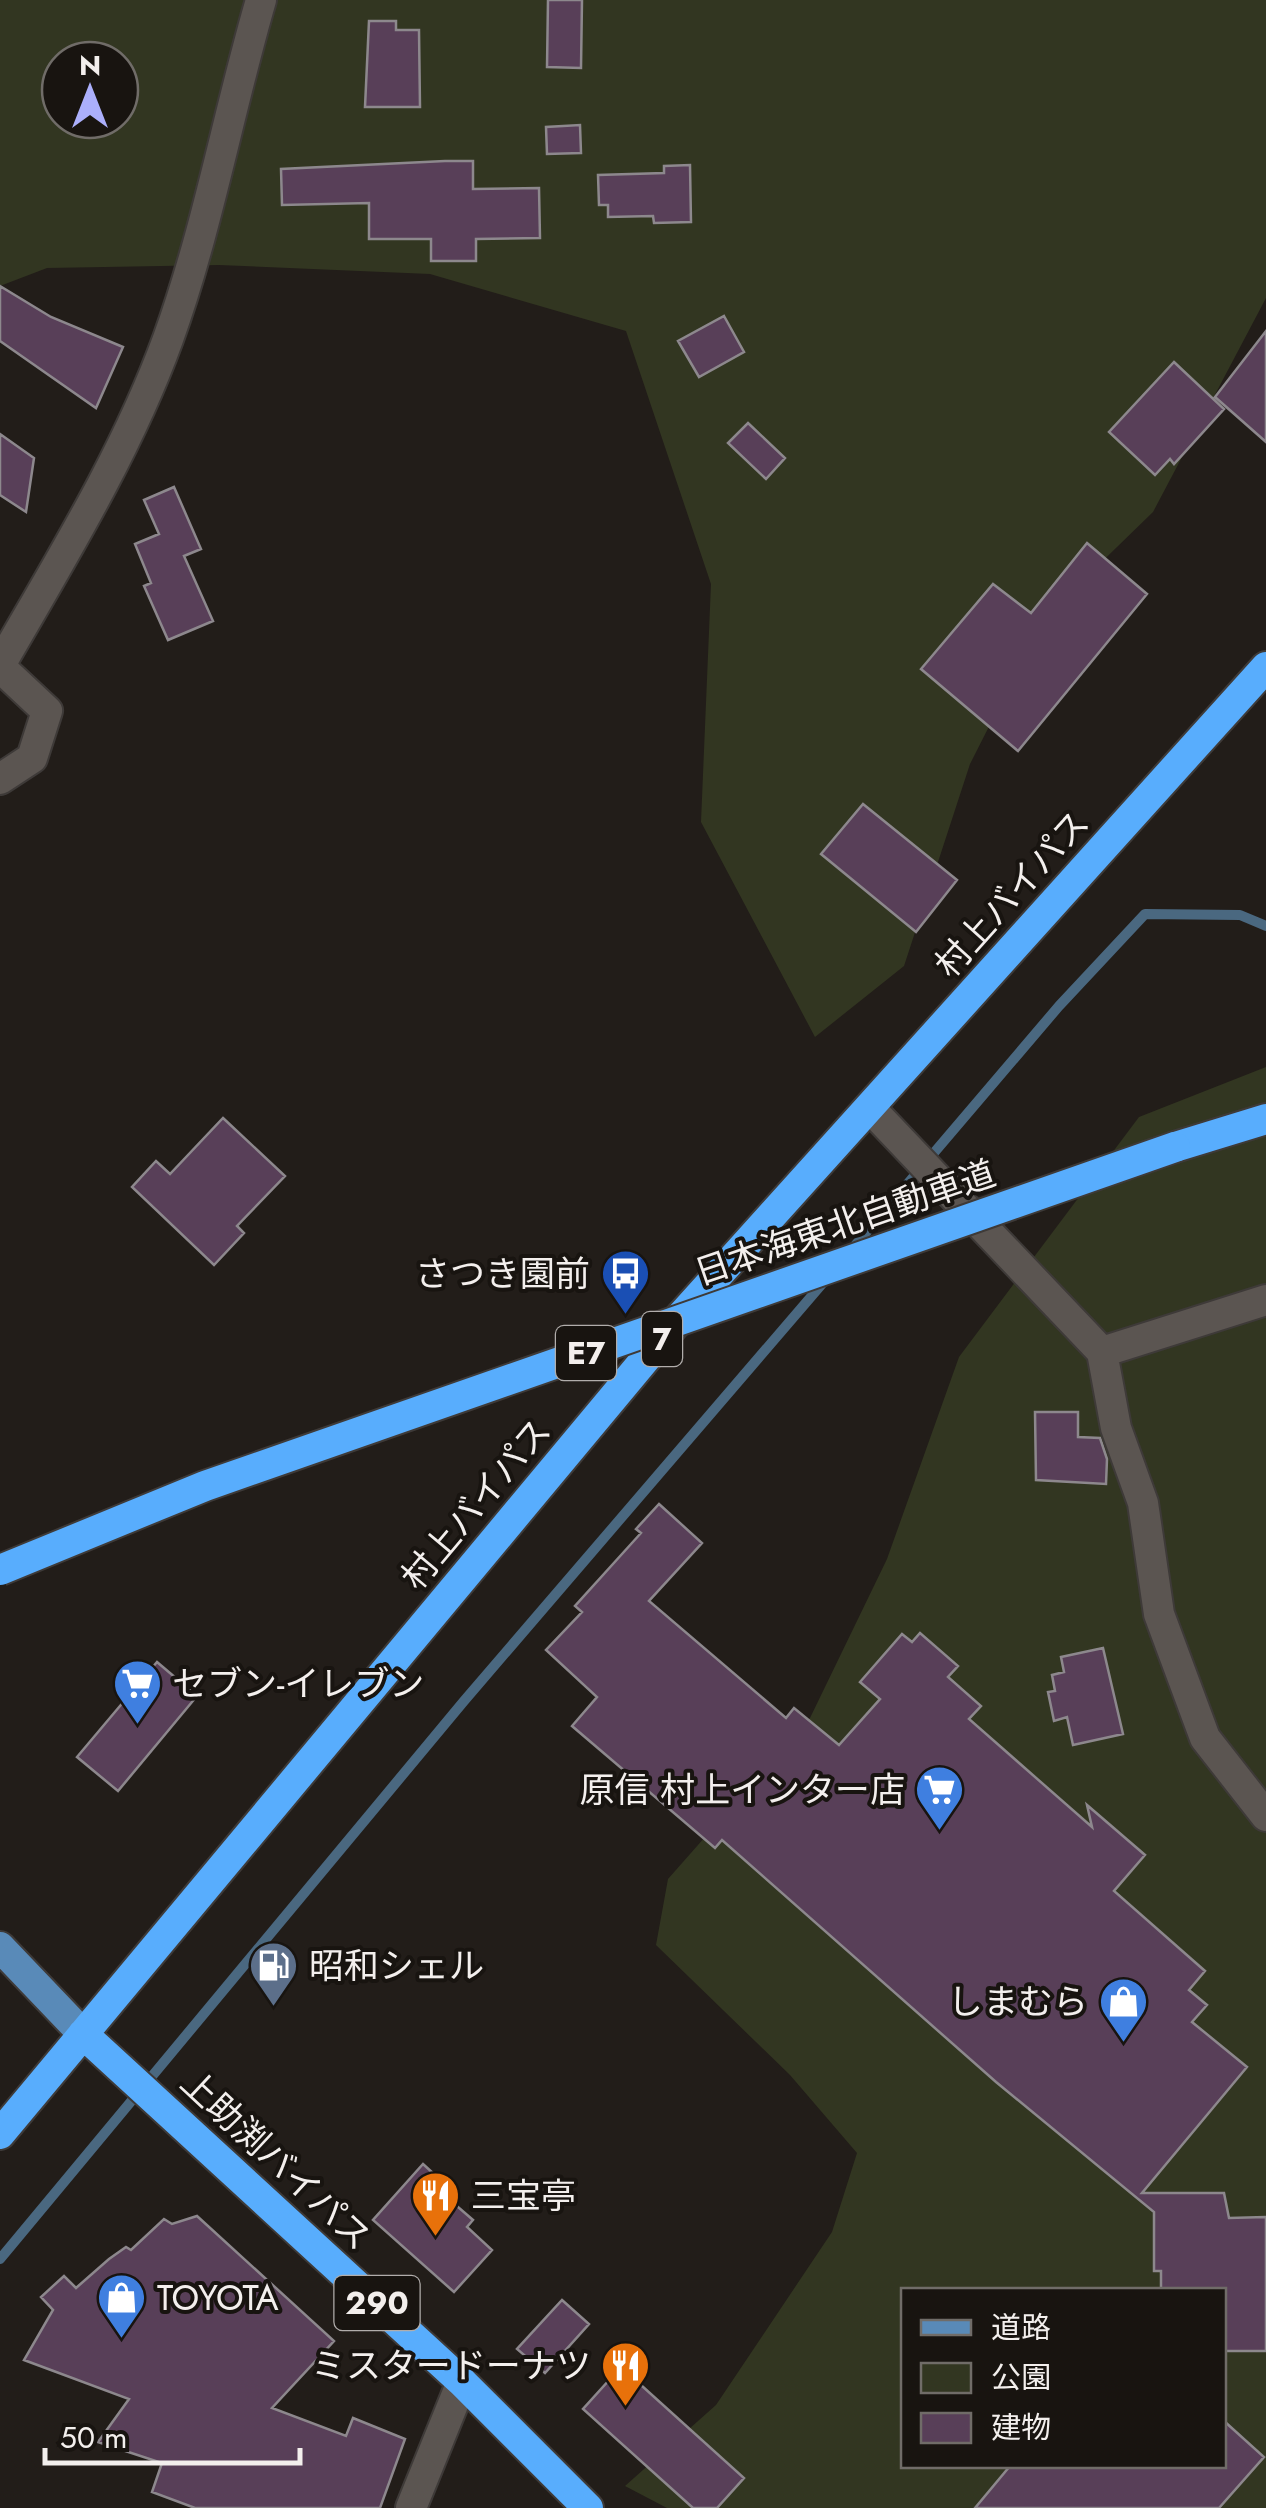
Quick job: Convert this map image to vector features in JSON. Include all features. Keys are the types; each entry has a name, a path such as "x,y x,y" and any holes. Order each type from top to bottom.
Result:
{"highway":[{"name":"村上バイパス","path":"0,2134 682,1315 1266,667"},
{"name":"日本海東北自動車道","path":"0,1570 204,1486 1175,1147 1266,1119"},
{"name":"上助渕バイパス","path":"84,2034 462,2382 588,2508"}],"main road":[{"path":"0,1947 84,2034"}],"street":[{"path":"0,779 32,758 47,711 0,666 79,528 137,414 167,341 202,239 262,0"},
{"path":"870,1108 1102,1352 1116,1428 1143,1503 1159,1614 1205,1738 1266,1816"},
{"path":"1102,1352 1266,1300"},
{"path":"411,2508 462,2382"}],"green space":[{"path":"0,0 1266,0 1266,298 1153,512 1044,618 970,764 904,966 815,1037 701,822 711,584 626,331 430,274 219,265 47,268 0,286"},
{"path":"1266,1067 1266,2508 667,2508 625,2486 716,2405 832,2232 857,2153 790,2075 656,1945 668,1879 810,1718 887,1559 959,1357 1139,1117"}],"building":[{"path":"548,0 582,0 581,68 547,67"},
{"path":"369,21 396,21 396,30 419,30 420,107 365,107"},
{"path":"580,125 581,153 547,154 546,127"},
{"path":"473,161 473,189 539,188 540,238 476,239 476,261 431,261 431,239 369,239 369,203 282,205 281,169"},
{"path":"690,165 691,222 654,223 653,216 608,217 608,205 599,205 598,175 664,173 664,166"},
{"path":"0,286 51,317 123,347 96,408 0,341"},
{"path":"724,316 744,352 699,377 678,341"},
{"path":"1266,331 1266,442 1215,397"},
{"path":"1174,362 1224,409 1174,464 1170,459 1155,475 1109,432"},
{"path":"748,423 785,458 766,479 728,443"},
{"path":"0,434 34,458 26,512 0,495"},
{"path":"174,487 201,549 184,556 213,621 168,640 144,586 151,583 135,544 159,534 144,500"},
{"path":"1087,543 1147,594 1018,751 921,669 993,584 1031,613"},
{"path":"863,804 957,880 916,932 821,854"},
{"path":"223,1118 285,1176 237,1226 244,1233 214,1265 132,1187 156,1161 170,1174"},
{"path":"1035,1412 1078,1412 1078,1437 1100,1438 1107,1459 1106,1484 1036,1480"},
{"path":"659,1504 702,1543 649,1601 786,1718 794,1708 839,1745 880,1699 860,1682 902,1634 912,1642 920,1633 958,1666 948,1677 981,1706 969,1719 1092,1827 1087,1805 1145,1855 1114,1891 1205,1971 1189,1990 1207,2005 1192,2022 1247,2067 1142,2193 1224,2193 1229,2218 1266,2217 1266,2351 1226,2351 1226,2288 1161,2288 1161,2271 1154,2271 1154,2212 996,2082 722,1840 715,1848 572,1726 597,1697 546,1650 582,1612 575,1606 641,1533 636,1529"},
{"path":"1103,1648 1123,1734 1073,1745 1067,1717 1054,1721 1048,1692 1055,1691 1052,1675 1064,1672 1061,1657"},
{"name":"セブン-イレブン","path":"157,1662 197,1696 118,1791 77,1757"},
{"name":"三宝亭","path":"423,2164 457,2195 451,2201 473,2220 467,2227 492,2250 454,2292 373,2220"},
{"path":"197,2216 334,2341 272,2408 346,2436 353,2418 405,2439 380,2508 195,2508 152,2492 162,2463 98,2442 129,2399 24,2360 53,2310 41,2297 64,2276 76,2288 126,2247 131,2250 164,2219 172,2224"},
{"path":"562,2300 589,2324 545,2373 517,2349"},
{"path":"621,2367 744,2478 717,2508 693,2508 583,2409"},
{"path":"1226,2423 1264,2457 1219,2508 975,2508 1008,2468 1226,2468"}],"waterway":[{"path":"852,1249 1059,1006 1145,914 1240,915 1266,926"},
{"path":"0,2259 464,1701 828,1277"}],"place":[{"name":"さつき園前","path":"625,1316"},
{"name":"セブン-イレブン","path":"137,1726"},
{"name":"原信 村上インター店","path":"940,1832"},
{"name":"昭和シェル","path":"274,2008"},
{"name":"しまむら","path":"1123,2044"},
{"name":"三宝亭","path":"436,2238"},
{"name":"TOYOTA","path":"122,2340"},
{"name":"ミスタードーナツ","path":"626,2408"}]}
